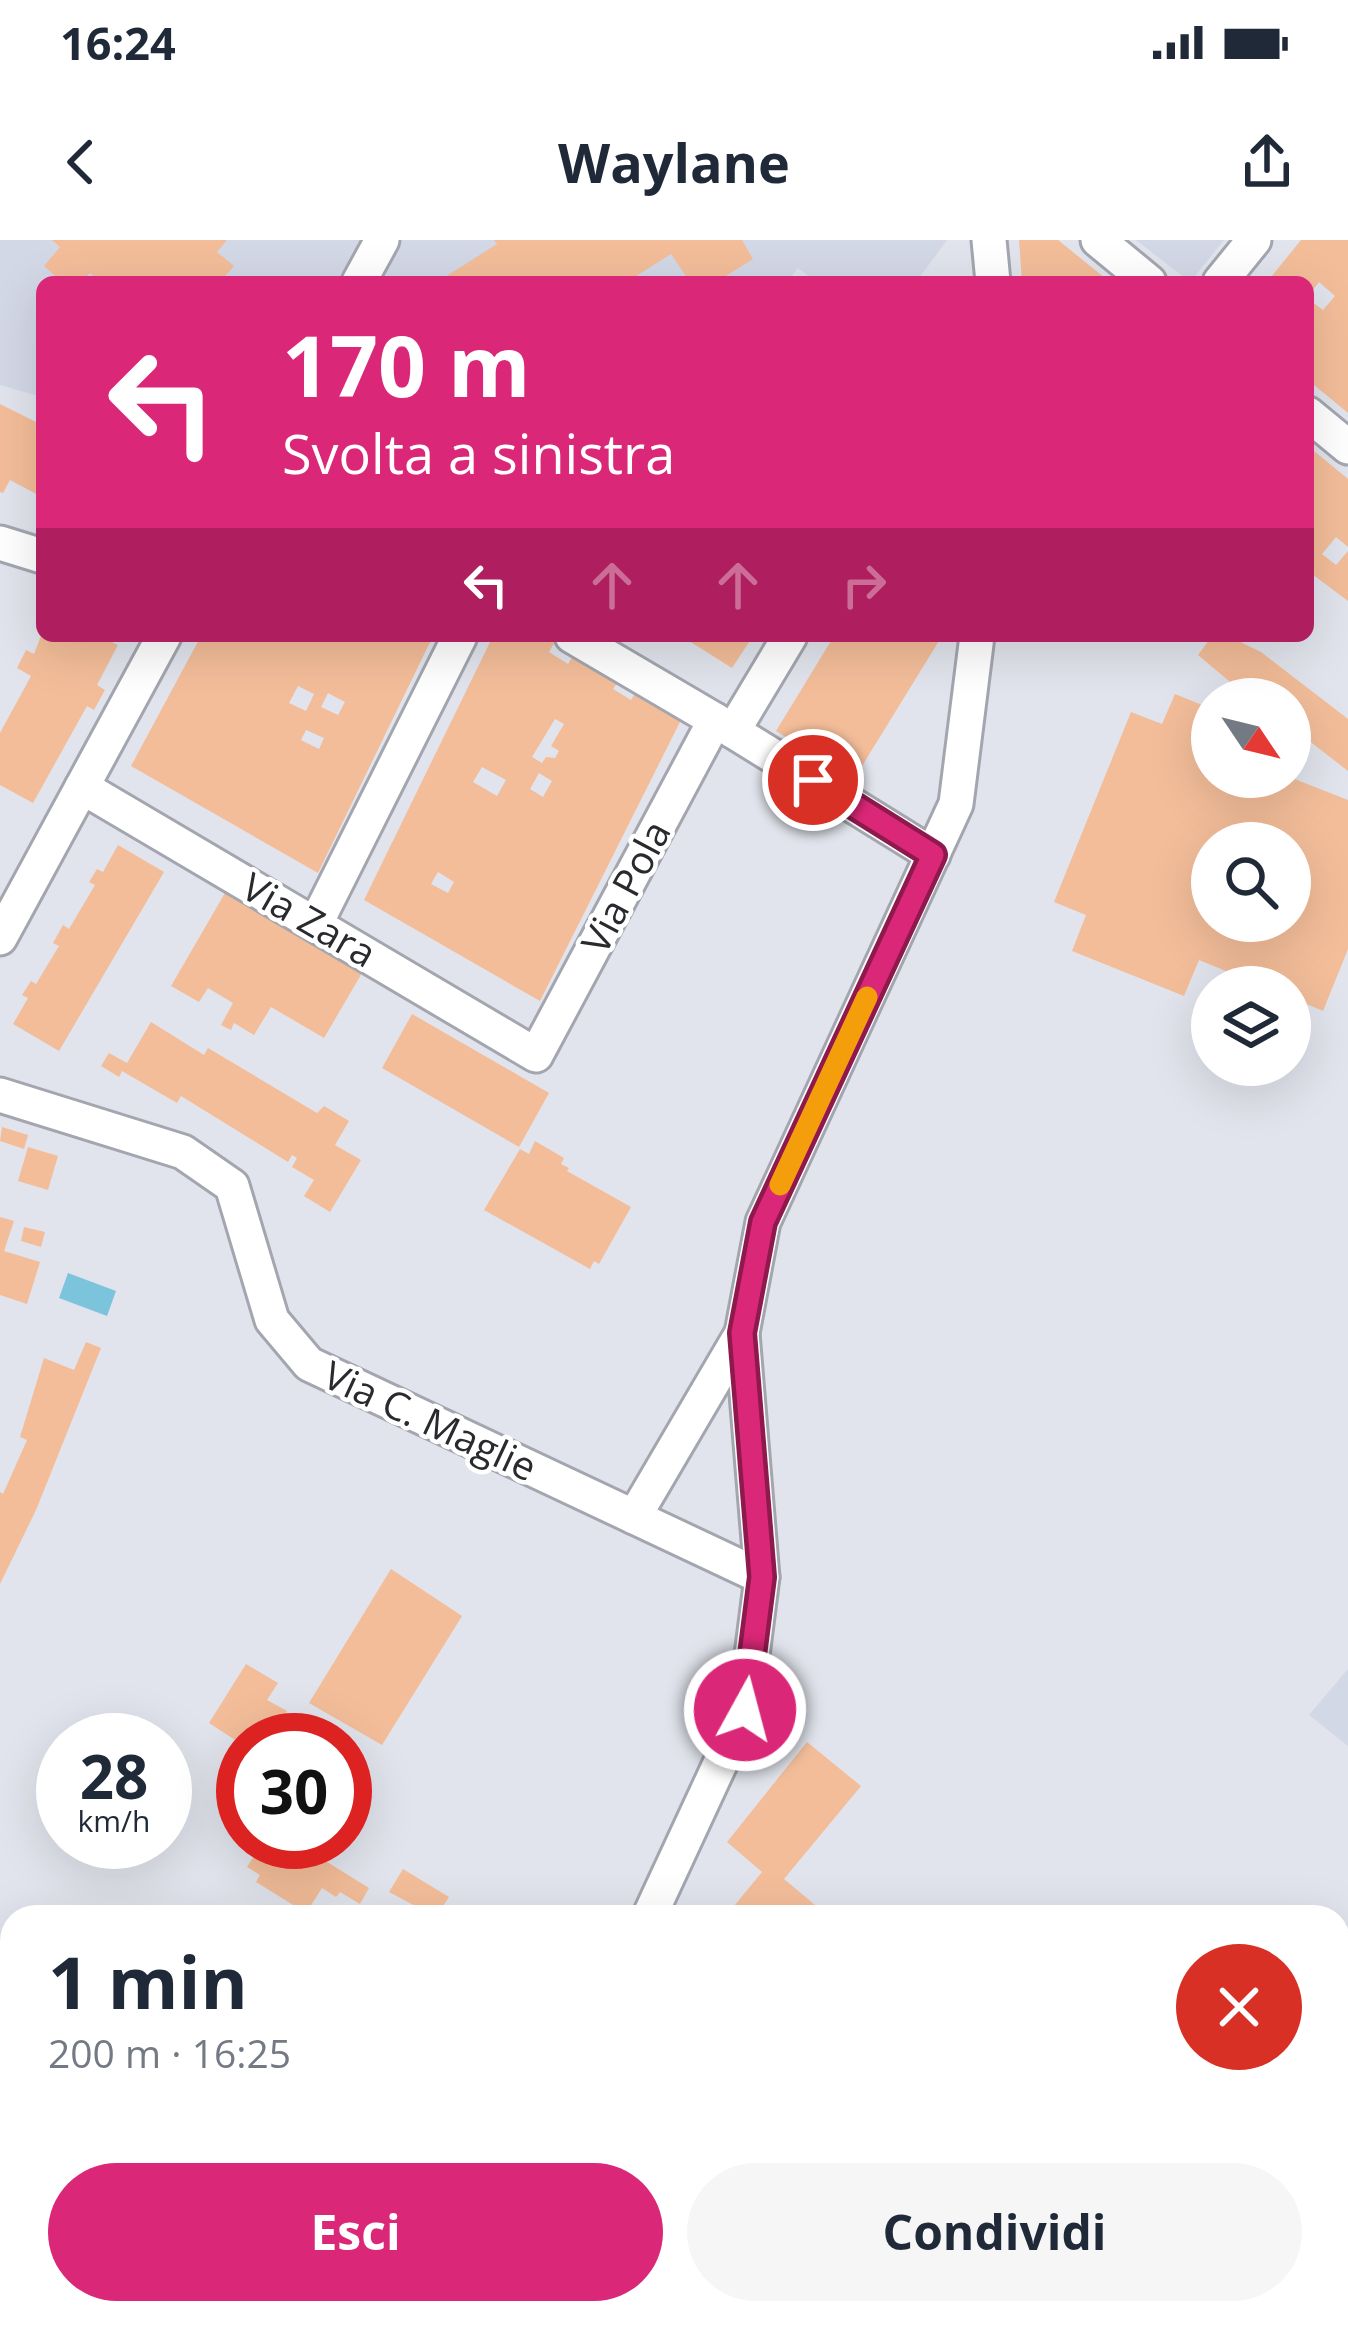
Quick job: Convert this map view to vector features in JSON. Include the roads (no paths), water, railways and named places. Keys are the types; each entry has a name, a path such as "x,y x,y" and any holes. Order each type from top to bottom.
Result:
{"street":[{"path":"361,276 382,240"},
{"path":"989,240 992,276"},
{"path":"1099,240 1142,276"},
{"path":"1225,276 1254,240"},
{"path":"1314,419 1348,447"},
{"path":"0,542 36,554"},
{"path":"0,938 161,642"},
{"path":"316,923 457,642"},
{"path":"582,642 933,855"},
{"name":"Via Pola","path":"536,1055 724,725 786,642"},
{"path":"655,1905 745,1710 762,1577 742,1333 763,1222 956,804 976,642"},
{"name":"Via Zara","path":"82,787 536,1055"},
{"name":"Via C. Maglie","path":"0,1095 183,1152 232,1186 272,1321 309,1364 762,1577"},
{"path":"634,1517 742,1333"}],"water":[{"path":"68,1273 116,1291 107,1316 59,1298"}]}
